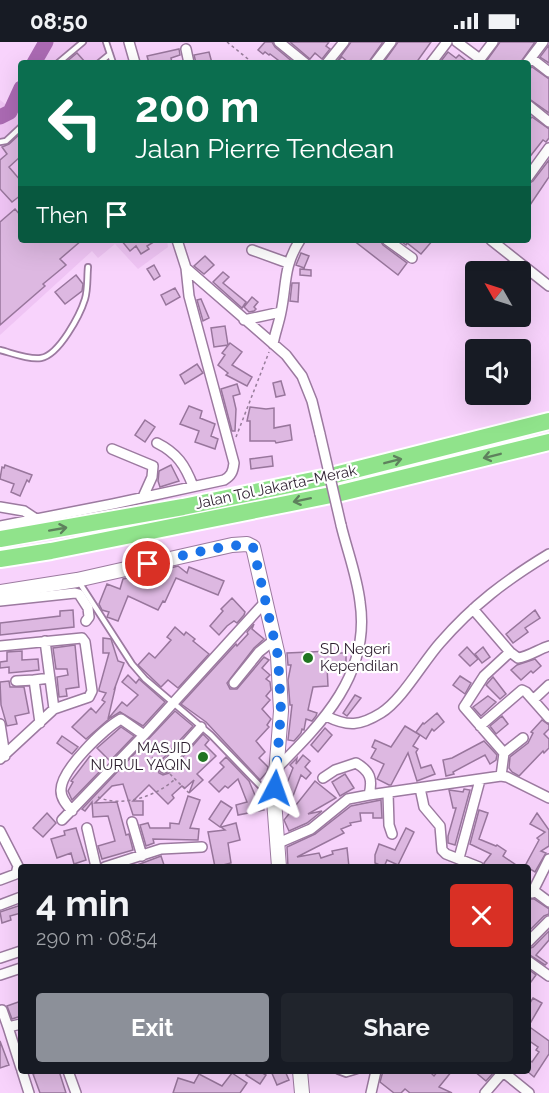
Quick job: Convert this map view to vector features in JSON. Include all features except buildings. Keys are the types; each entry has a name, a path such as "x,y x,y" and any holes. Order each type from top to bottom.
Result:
{"highway":[{"name":"Jalan Tol Jakarta–Merak","path":"0,539 183,507 323,478 549,421"},
{"name":"Jalan Tol Jakarta–Merak","path":"0,560 341,493 549,442"}],"street":[{"path":"129,42 134,60"},
{"path":"279,42 302,60"},
{"path":"291,51 298,42"},
{"path":"329,60 344,42"},
{"path":"377,60 391,42"},
{"path":"433,60 447,42"},
{"path":"458,42 477,60"},
{"path":"479,60 493,42"},
{"path":"529,60 543,42"},
{"path":"186,49 188,60"},
{"path":"531,61 549,72"},
{"path":"531,108 549,122"},
{"path":"531,173 549,148"},
{"path":"0,526 224,480 229,477 234,464 189,296 186,268 178,243"},
{"path":"273,344 281,312 288,263 298,243"},
{"path":"391,243 412,258"},
{"path":"495,243 549,285"},
{"path":"252,250 288,263"},
{"path":"186,268 286,355 302,376 312,400 360,602 361,630 357,653 343,690 313,732 276,769"},
{"path":"244,320 281,312"},
{"path":"157,443 178,456 193,486"},
{"path":"112,449 153,466 154,470 143,497"},
{"path":"0,507 30,513 36,519"},
{"path":"18,510 21,522"},
{"path":"0,592 77,580 221,548 248,544 254,549 278,656 281,711 274,800 279,864"},
{"path":"326,716 341,724 355,724 384,712 440,642 473,609 510,578 549,554"},
{"path":"0,601 75,593 79,594 88,608 89,617 86,621"},
{"path":"62,820 174,703 266,601"},
{"path":"473,609 510,652 521,658 549,645"},
{"path":"0,646 79,637 84,639 92,691 89,697 54,709 3,758"},
{"path":"234,683 259,651 274,640"},
{"path":"45,641 54,709"},
{"path":"504,753 464,707 484,676 510,652"},
{"path":"16,681 50,678"},
{"path":"34,680 40,723"},
{"path":"533,700 549,685"},
{"path":"480,726 522,690 549,718"},
{"path":"72,811 63,800 62,782 70,768 86,751 111,725 122,719 144,735"},
{"path":"0,724 3,758"},
{"path":"164,768 201,727"},
{"path":"501,776 504,753 523,738"},
{"path":"323,778 335,770 356,763 365,768 370,776 372,784 369,795"},
{"path":"276,844 311,830 348,799 369,795 501,776 549,798"},
{"path":"459,858 480,780"},
{"path":"420,788 424,807 440,826 442,850 446,854 472,864"},
{"path":"387,793 392,834"},
{"path":"132,822 142,856"},
{"path":"87,828 99,864"},
{"path":"0,831 18,870 12,877 0,880"},
{"path":"108,864 161,849 202,847"},
{"path":"531,889 549,859"},
{"path":"531,892 549,902"},
{"path":"0,905 18,898"},
{"path":"531,939 549,921"},
{"path":"18,952 0,958 3,974 18,969"},
{"path":"531,963 549,976"},
{"path":"2,1010 18,1060"},
{"path":"8,1027 18,1025"},
{"path":"22,1074 29,1093"},
{"path":"69,1074 76,1093"},
{"path":"300,1074 302,1093"},
{"path":"371,1093 375,1074"},
{"path":"486,1093 501,1074"},
{"path":"507,1074 529,1093"}],"lane":[{"path":"62,60 83,42"},
{"path":"106,42 112,60"},
{"path":"103,60 110,54"},
{"path":"0,142 6,141 18,130"},
{"path":"0,350 40,358 49,355 60,345 79,315 86,297 88,267"},
{"path":"77,580 132,664 145,679 201,727 274,800"}],"path":[{"path":"226,42 248,60"},
{"path":"231,452 273,344"},
{"path":"152,758 189,793"},
{"path":"91,792 100,798 124,801 162,789 175,779"}],"shaded area":[{"path":"53,42 107,42 113,60 44,60"},
{"path":"0,100 18,114 18,243 167,243 168,247 138,269 115,244 98,258 92,251 0,335"}],"waterway":[{"path":"36,60 46,42"},
{"path":"0,117 10,112 18,95"}],"place":[{"name":"SD Negeri Kependilan","path":"308,658"},
{"name":"MASJID NURUL YAQIN","path":"203,757"}],"route":[{"path":"148,564 232,545 248,544 253,547 278,656 281,711 275,788"}]}
